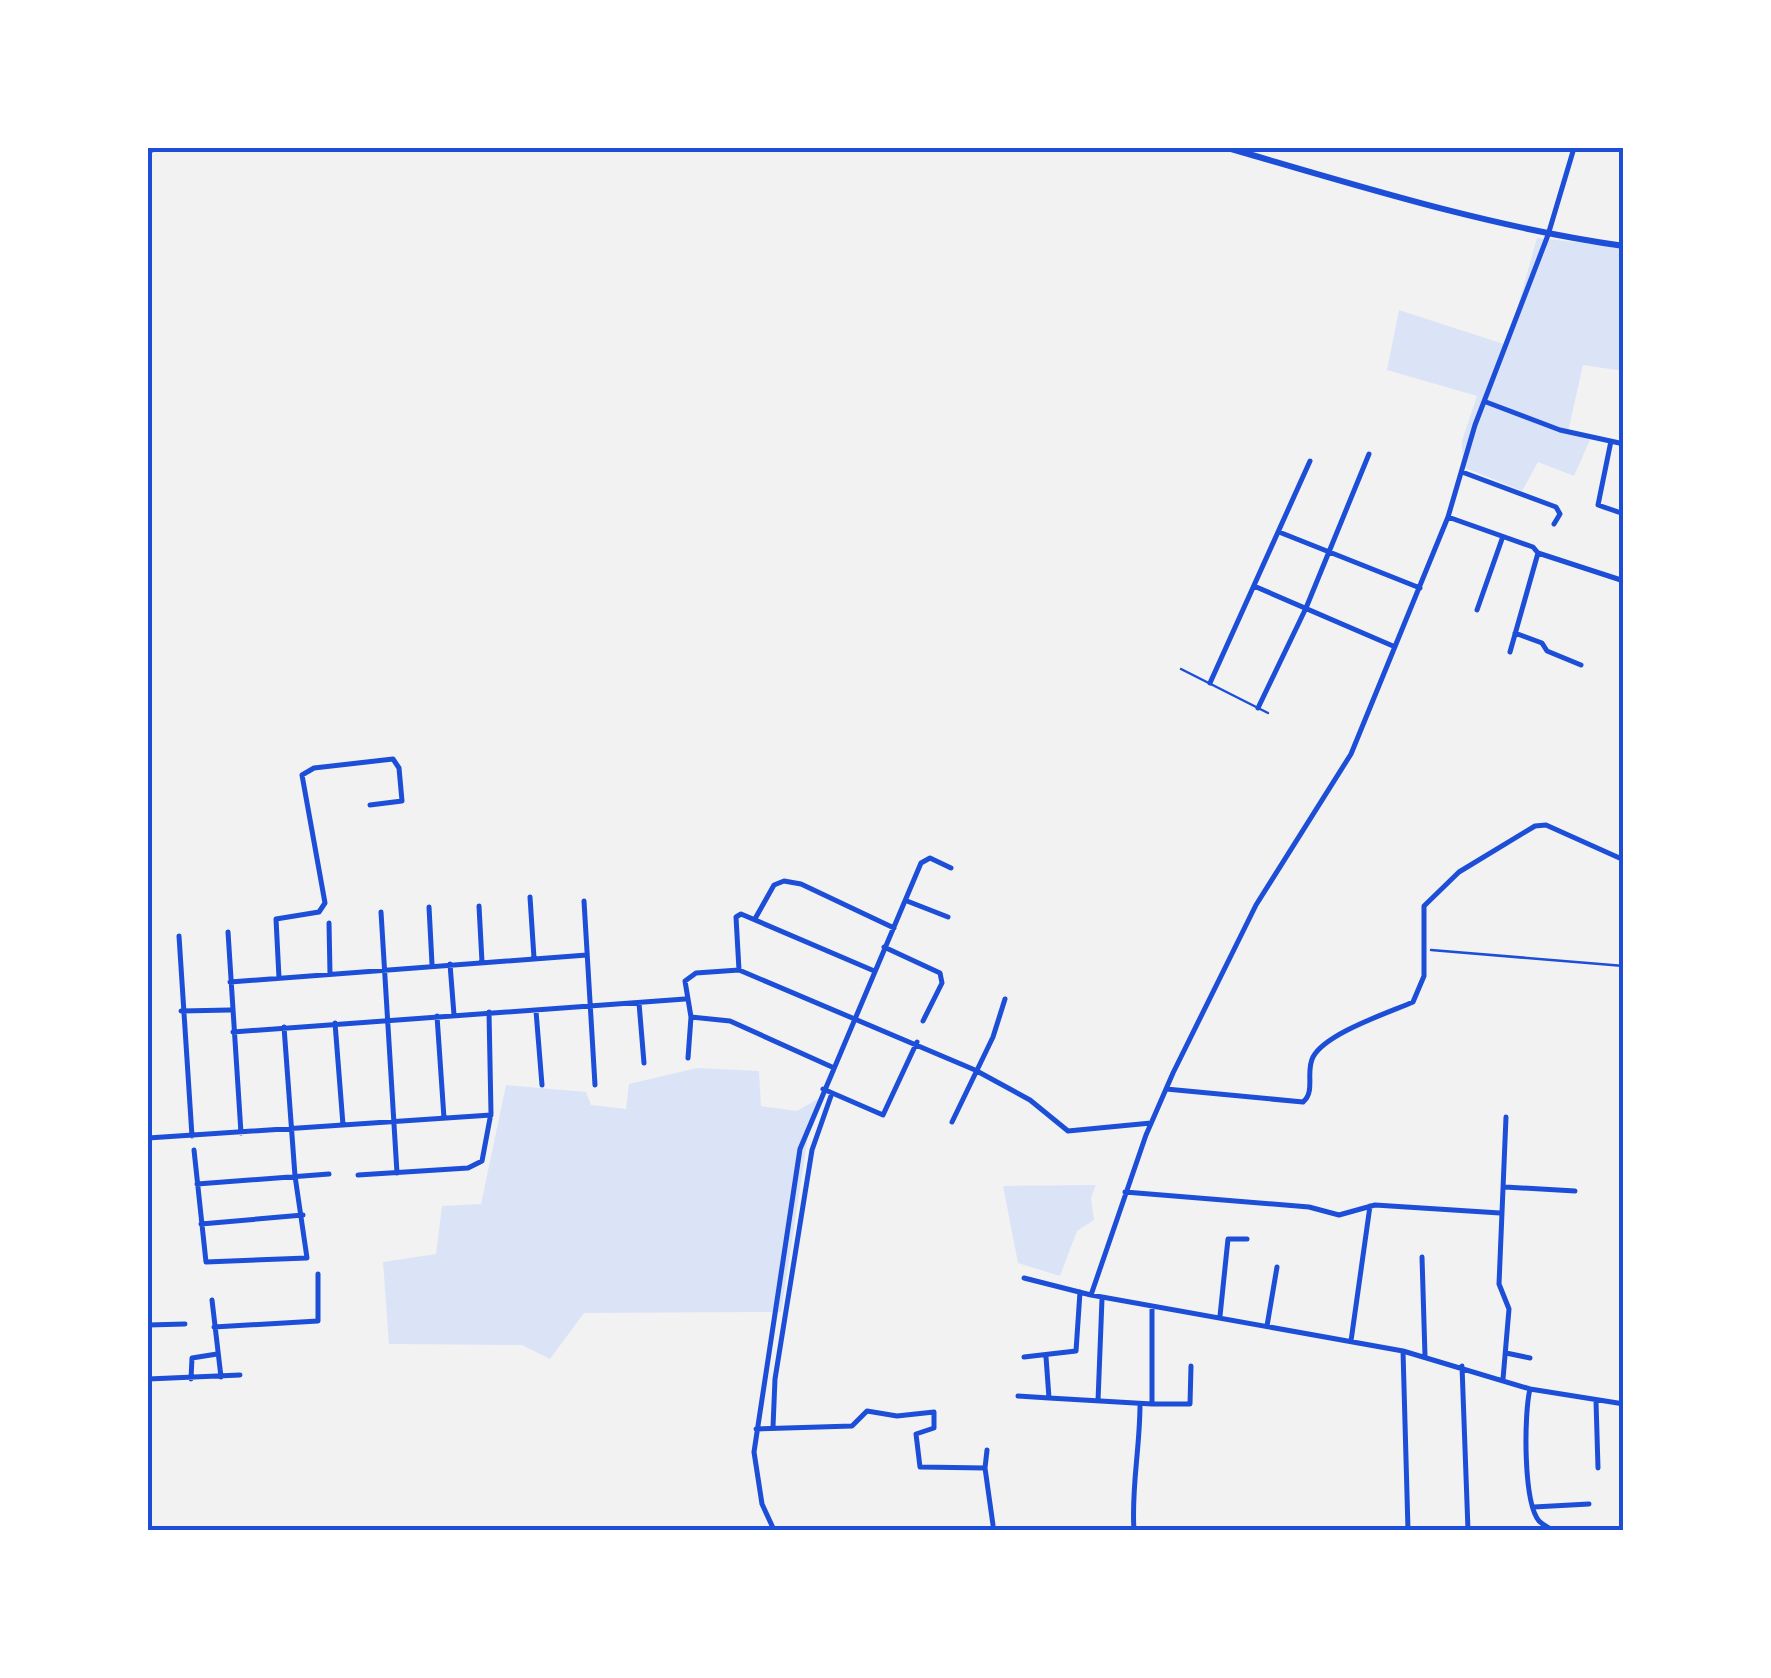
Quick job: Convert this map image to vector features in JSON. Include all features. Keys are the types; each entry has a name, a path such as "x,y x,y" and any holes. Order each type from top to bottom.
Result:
{"street":[{"path":"148,150 156,148"},
{"path":"1228,148 1548,235 1624,246"},
{"path":"1091,1295 1125,1192 1166,1089 1256,904 1349,757 1448,517 1548,235 1574,148"},
{"path":"1486,402 1560,430 1624,444"},
{"path":"1611,442 1598,505 1624,514"},
{"path":"1258,708 1306,608 1369,454"},
{"path":"1210,683 1310,461"},
{"path":"1462,472 1556,507 1560,514 1554,524"},
{"path":"1448,517 1624,580"},
{"path":"1279,532 1420,588"},
{"path":"1477,610 1502,539"},
{"path":"1510,652 1538,552"},
{"path":"1254,586 1394,646"},
{"path":"1515,633 1542,642 1547,652 1581,665"},
{"path":"280,978 276,919 319,912 325,903 302,775 314,768 393,759 399,768 402,801 370,805"},
{"path":"1166,1089 1302,1102 1310,1094 1313,1057 1326,1042 1413,1002 1421,990 1427,900 1459,872 1535,826 1546,825 1624,860"},
{"path":"774,1530 768,1524 754,1464 756,1429 800,1149 873,970 925,858 951,868"},
{"path":"756,917 774,884 793,881 894,928"},
{"path":"530,897 534,958"},
{"path":"584,901 595,1085"},
{"path":"907,901 948,917"},
{"path":"479,906 482,962"},
{"path":"429,908 432,966"},
{"path":"381,912 397,1174"},
{"path":"740,970 736,917 756,917 873,970"},
{"path":"330,923 330,974"},
{"path":"228,932 230,1010 241,1133"},
{"path":"178,936 192,1136"},
{"path":"884,946 940,973 942,983 923,1021"},
{"path":"230,982 588,955"},
{"path":"450,964 454,1015"},
{"path":"688,1058 691,1017 685,1000 685,981 696,973 740,970 917,1042 975,1070 1030,1100 1068,1131 1151,1123"},
{"path":"952,1122 1004,998"},
{"path":"233,1032 685,1000"},
{"path":"639,1003 644,1064"},
{"path":"181,1011 230,1010"},
{"path":"536,1011 542,1086"},
{"path":"358,1176 479,1164 491,1115 488,1012"},
{"path":"437,1016 444,1118"},
{"path":"691,1017 730,1020 832,1066"},
{"path":"335,1024 342,1126"},
{"path":"194,1150 206,1262 306,1259 295,1176 284,1027"},
{"path":"823,1089 883,1114 917,1042"},
{"path":"772,1427 775,1379 812,1150 832,1093"},
{"path":"148,1138 491,1115"},
{"path":"1125,1192 1309,1207 1340,1215 1352,1215 1370,1206 1500,1213 1505,1212 1506,1117"},
{"path":"197,1184 329,1174"},
{"path":"1505,1187 1576,1191"},
{"path":"1351,1342 1370,1206"},
{"path":"1500,1213 1499,1284 1510,1310 1502,1379"},
{"path":"200,1224 303,1215"},
{"path":"1220,1316 1228,1239 1247,1239"},
{"path":"1422,1257 1425,1356"},
{"path":"1267,1326 1277,1267"},
{"path":"214,1327 318,1321 318,1274"},
{"path":"1024,1278 1102,1298 1403,1351 1530,1388 1624,1404"},
{"path":"1024,1357 1076,1351 1080,1292"},
{"path":"1098,1401 1102,1298"},
{"path":"212,1300 221,1378"},
{"path":"1152,1306 1152,1404"},
{"path":"148,1325 185,1324"},
{"path":"1403,1351 1408,1530"},
{"path":"1506,1353 1530,1358"},
{"path":"190,1380 192,1358 217,1354"},
{"path":"1046,1357 1048,1398"},
{"path":"1018,1396 1140,1404 1192,1402 1191,1366"},
{"path":"1462,1366 1468,1530"},
{"path":"148,1379 240,1375"},
{"path":"1530,1388 1526,1453 1534,1507 1539,1521 1552,1530"},
{"path":"1596,1401 1598,1468"},
{"path":"1134,1530 1130,1488 1138,1477 1140,1404"},
{"path":"756,1429 852,1426 867,1411 897,1416 934,1412 934,1428 916,1434 920,1467 985,1468"},
{"path":"987,1450 985,1468 993,1525"},
{"path":"1534,1507 1589,1504"}],"lane":[{"path":"1181,670 1268,713"}],"path":[{"path":"1425,949 1624,966"}],"shaded area":[{"path":"1537,238 1623,247 1623,371 1583,365 1568,432 1590,440 1574,476 1538,462 1522,491 1463,467 1462,441 1477,396 1387,370 1399,310 1507,345"},
{"path":"697,1068 759,1071 761,1106 797,1111 826,1094 808,1136 781,1312 584,1313 550,1359 522,1345 389,1344 383,1262 436,1254 442,1206 481,1204 506,1085 586,1092 591,1105 626,1109 629,1084"},
{"path":"1096,1185 1091,1198 1094,1220 1077,1231 1060,1276 1018,1263 1003,1186"}]}
